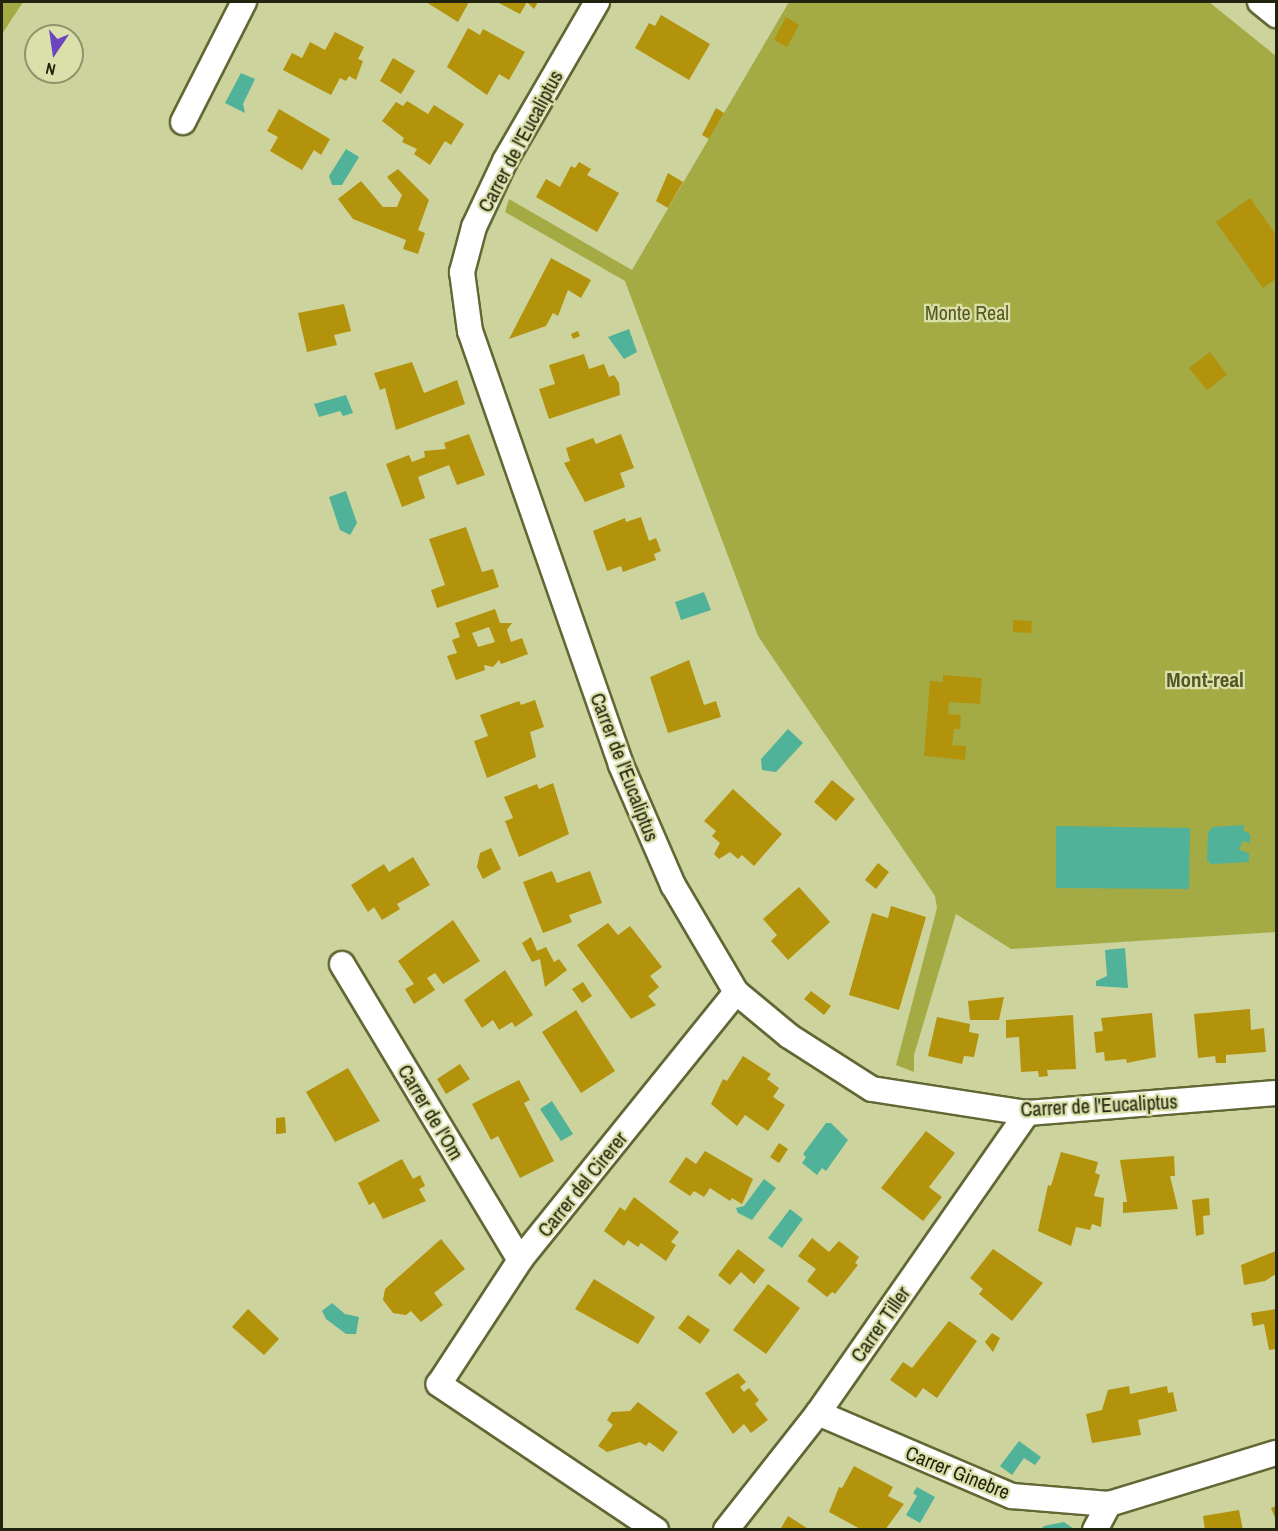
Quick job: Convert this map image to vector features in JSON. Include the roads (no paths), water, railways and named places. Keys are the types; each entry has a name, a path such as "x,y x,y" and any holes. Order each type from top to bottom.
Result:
{"street":[{"path":"183,122 244,2"},
{"name":"Carrer de l'Eucaliptus","path":"597,2 505,161 474,227 462,272 470,331 621,765 673,885 736,992 789,1036 872,1089 1027,1113 1276,1093"},
{"path":"1260,2 1276,15"},
{"name":"Carrer de l'Om","path":"342,964 520,1260"},
{"name":"Carrer del Cirerer","path":"656,1530 439,1384 520,1260 736,992"},
{"name":"Carrer Tiller","path":"726,1530 818,1413 1027,1113"},
{"name":"Carrer Ginebre","path":"818,1413 1012,1496 1109,1504 1276,1453"},
{"path":"1095,1530 1109,1504"}],"water":[{"path":"241,73 255,79 243,104 245,113 225,103"},
{"path":"346,149 359,157 342,185 332,185 329,176"},
{"path":"629,329 637,352 624,359 608,337"},
{"path":"346,395 353,413 343,416 340,411 319,417 314,404"},
{"path":"346,491 357,523 350,535 340,530 329,497"},
{"path":"704,592 711,610 681,620 675,602"},
{"path":"788,729 803,743 776,772 762,770 761,759"},
{"path":"1243,825 1244,831 1250,834 1250,843 1243,841 1239,850 1249,853 1249,862 1211,864 1207,860 1208,832 1213,827"},
{"path":"1056,826 1190,828 1189,889 1056,888"},
{"path":"1125,948 1128,988 1096,986 1096,981 1107,976 1105,950"},
{"path":"552,1101 573,1134 561,1141 540,1109"},
{"path":"826,1123 831,1123 848,1140 826,1171 822,1168 817,1175 802,1163 806,1157 803,1154"},
{"path":"764,1179 776,1188 752,1220 738,1213 736,1208 744,1206"},
{"path":"790,1209 803,1219 782,1248 768,1238"},
{"path":"332,1303 345,1314 359,1317 356,1334 346,1334 326,1319 322,1311"},
{"path":"1019,1441 1041,1457 1035,1465 1024,1458 1012,1475 1000,1466"},
{"path":"917,1487 935,1497 920,1523 906,1515 917,1496 913,1493"},
{"path":"1064,1522 1074,1529 1041,1529 1044,1526"}],"district":[{"name":"Mont-real","path":"1205,680"}],"park label":[{"name":"Monte Real","path":"967,312"}]}
